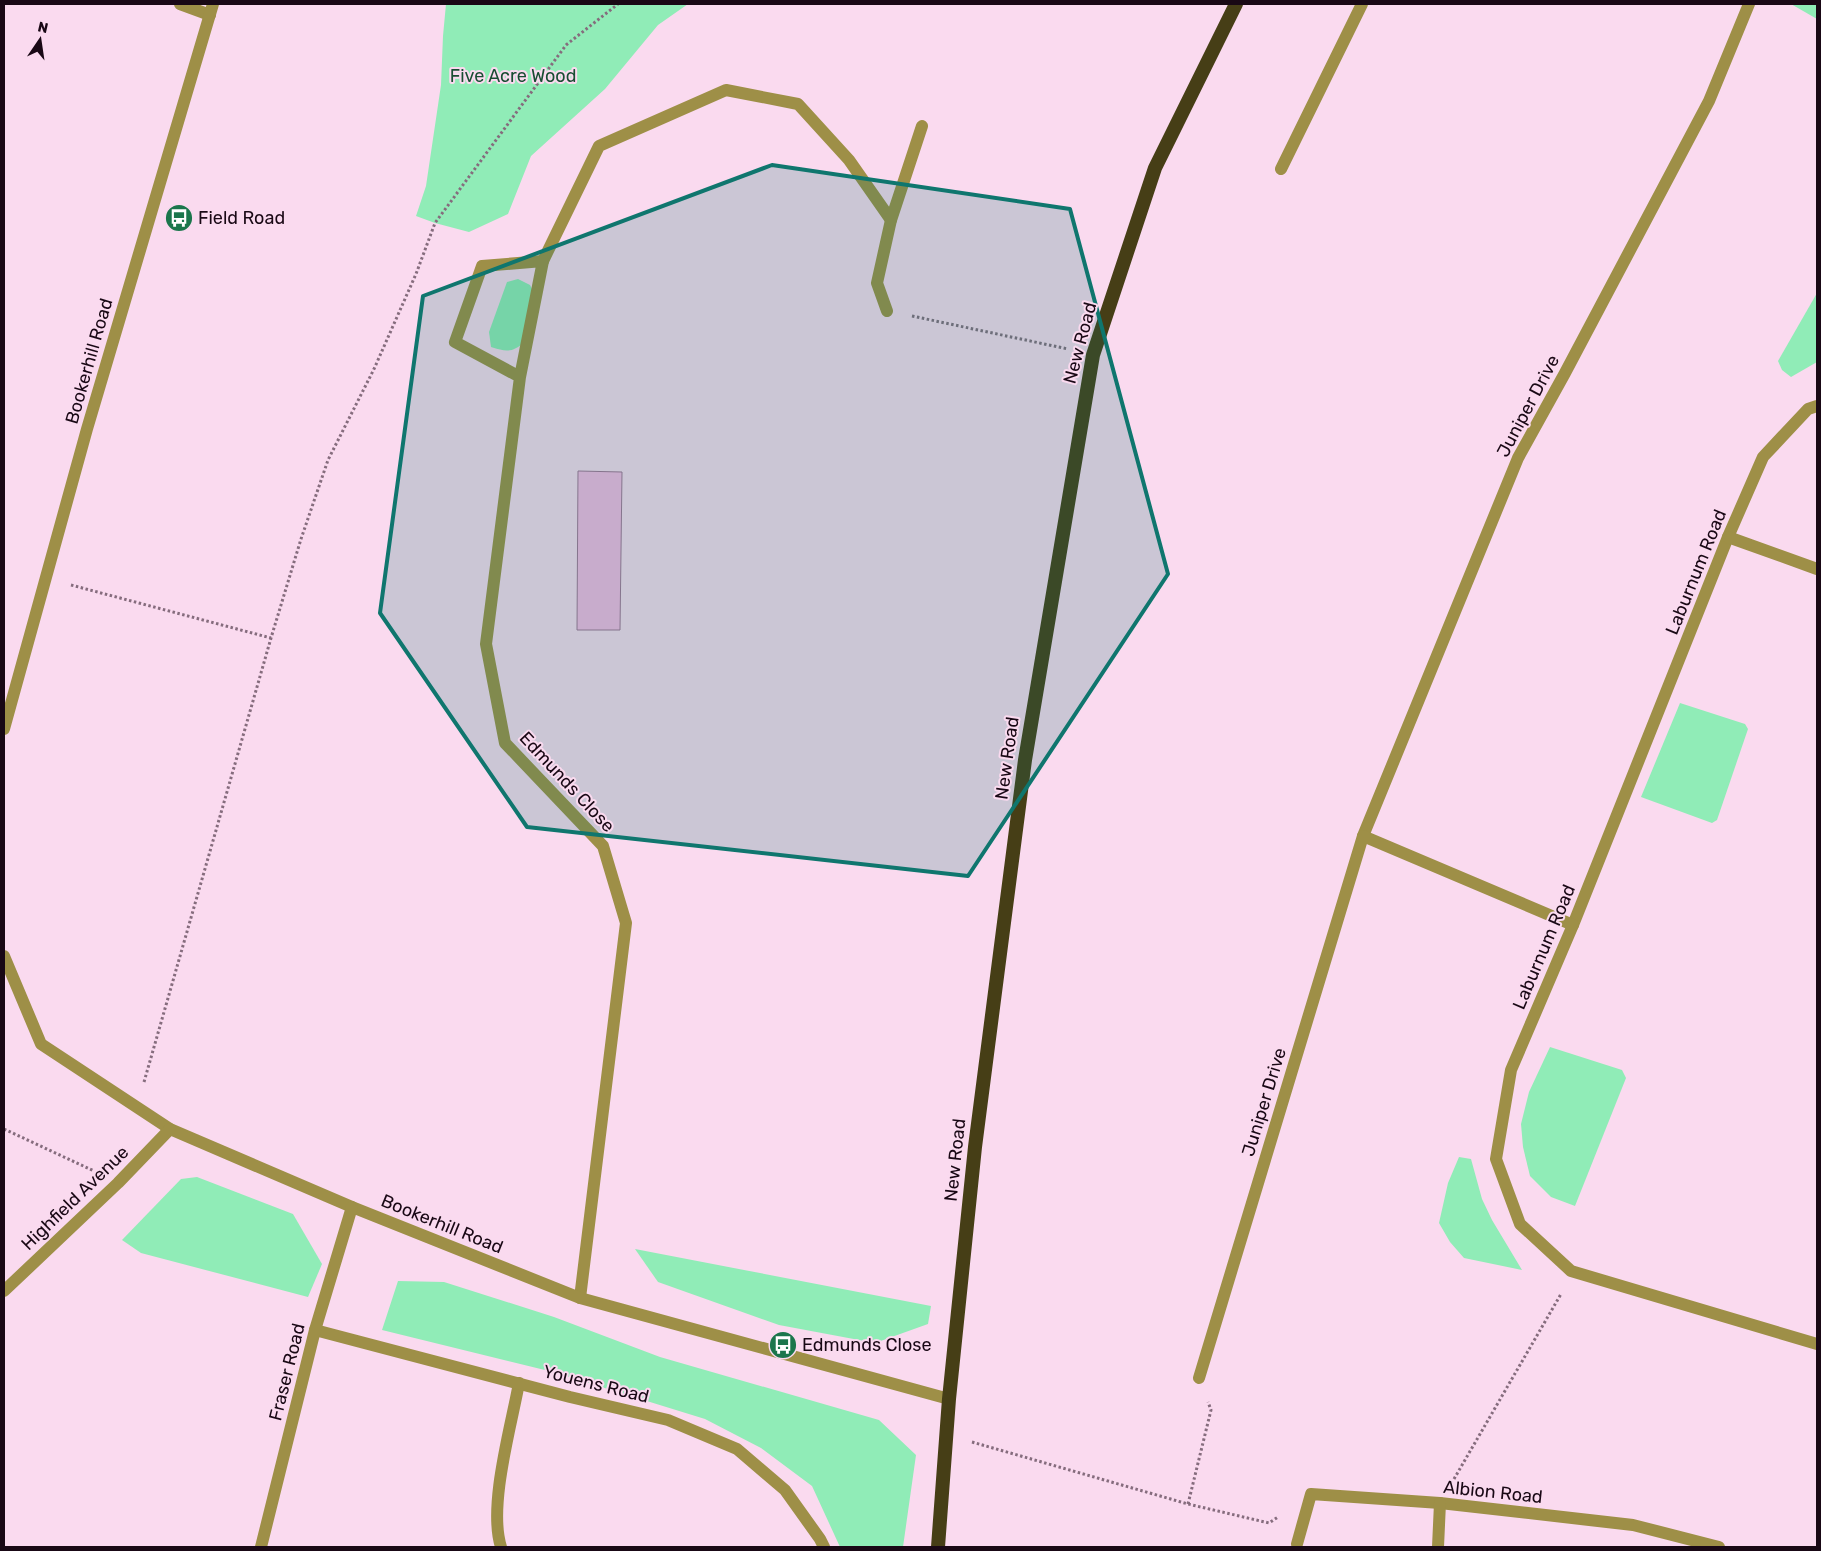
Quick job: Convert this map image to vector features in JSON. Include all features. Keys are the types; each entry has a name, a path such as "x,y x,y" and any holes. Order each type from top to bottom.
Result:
{"highway":[{"name":"New Road","path":"938,1547 949,1399 975,1147 1025,760 1092,355 1155,168 1236,4"}],"street":[{"path":"180,4 211,9"},
{"path":"1281,169 1362,4"},
{"name":"Juniper Drive","path":"1199,1378 1363,836 1518,458 1709,101 1749,4"},
{"name":"Bookerhill Road","path":"4,729 90,420 211,9"},
{"name":"Edmunds Close","path":"580,1298 626,923 603,846 505,743 486,644 520,378 543,261 599,146 726,90 798,104 849,160 891,220"},
{"path":"887,311 877,283 891,220 922,126"},
{"path":"520,378 455,342 482,266 543,261"},
{"name":"Laburnum Road","path":"1817,406 1808,409 1763,457 1728,537 1573,925 1511,1070 1496,1159 1520,1224 1571,1271 1817,1344"},
{"path":"1728,537 1817,569"},
{"path":"1363,836 1573,925"},
{"name":"Bookerhill Road","path":"4,956 41,1044 170,1129 352,1207 580,1298 949,1399"},
{"name":"Highfield Avenue","path":"4,1292 118,1183 170,1129"},
{"name":"Fraser Road","path":"261,1547 315,1330 352,1207"},
{"name":"Youens Road","path":"315,1330 668,1420 737,1449 784,1490 824,1547"},
{"path":"501,1547 497,1514 500,1484 520,1383"},
{"path":"1296,1544 1311,1494"},
{"name":"Albion Road","path":"1311,1494 1440,1503 1632,1525 1719,1547"},
{"path":"1438,1547 1440,1503"}],"path":[{"path":"137,1108 271,638 301,538 328,460 374,369 416,274 435,224 566,45 618,4"},
{"path":"887,311 1092,355"},
{"path":"46,578 271,638"},
{"path":"4,1129 118,1183"},
{"path":"1440,1503 1565,1287 1571,1271"},
{"path":"1188,1504 1211,1410 1199,1378"},
{"path":"947,1435 1188,1504 1269,1522 1311,1494"}],"highlighted area":[{"path":"772,165 1070,209 1168,574 968,876 527,827 380,613 423,296"}],"green space":[{"name":"Five Acre Wood","path":"446,4 688,4 658,25 605,89 531,156 508,214 469,232 416,216 426,186 441,85"},
{"path":"1791,4 1817,4 1817,19"},
{"path":"518,279 530,285 534,293 525,342 512,350 501,350 491,347 489,332 507,282"},
{"path":"1817,293 1817,362 1791,377 1782,370 1778,361"},
{"path":"1680,703 1745,724 1748,729 1717,820 1712,823 1641,797"},
{"path":"1550,1047 1622,1070 1626,1078 1575,1206 1551,1197 1530,1176 1523,1147 1521,1124 1529,1092"},
{"path":"1459,1157 1471,1159 1482,1199 1492,1220 1522,1270 1464,1258 1450,1242 1439,1223 1448,1183"},
{"path":"197,1177 293,1214 322,1264 308,1297 141,1253 122,1240 181,1179"},
{"path":"635,1249 931,1306 928,1324 875,1343 779,1325 658,1282"},
{"path":"398,1281 444,1282 554,1317 660,1357 879,1420 916,1455 903,1547 840,1547 812,1486 761,1448 705,1419 553,1372 382,1330"}],"building":[{"path":"578,471 622,472 620,630 577,630"}],"place":[{"name":"Field Road","path":"179,218"},
{"name":"Edmunds Close","path":"783,1345"}]}
